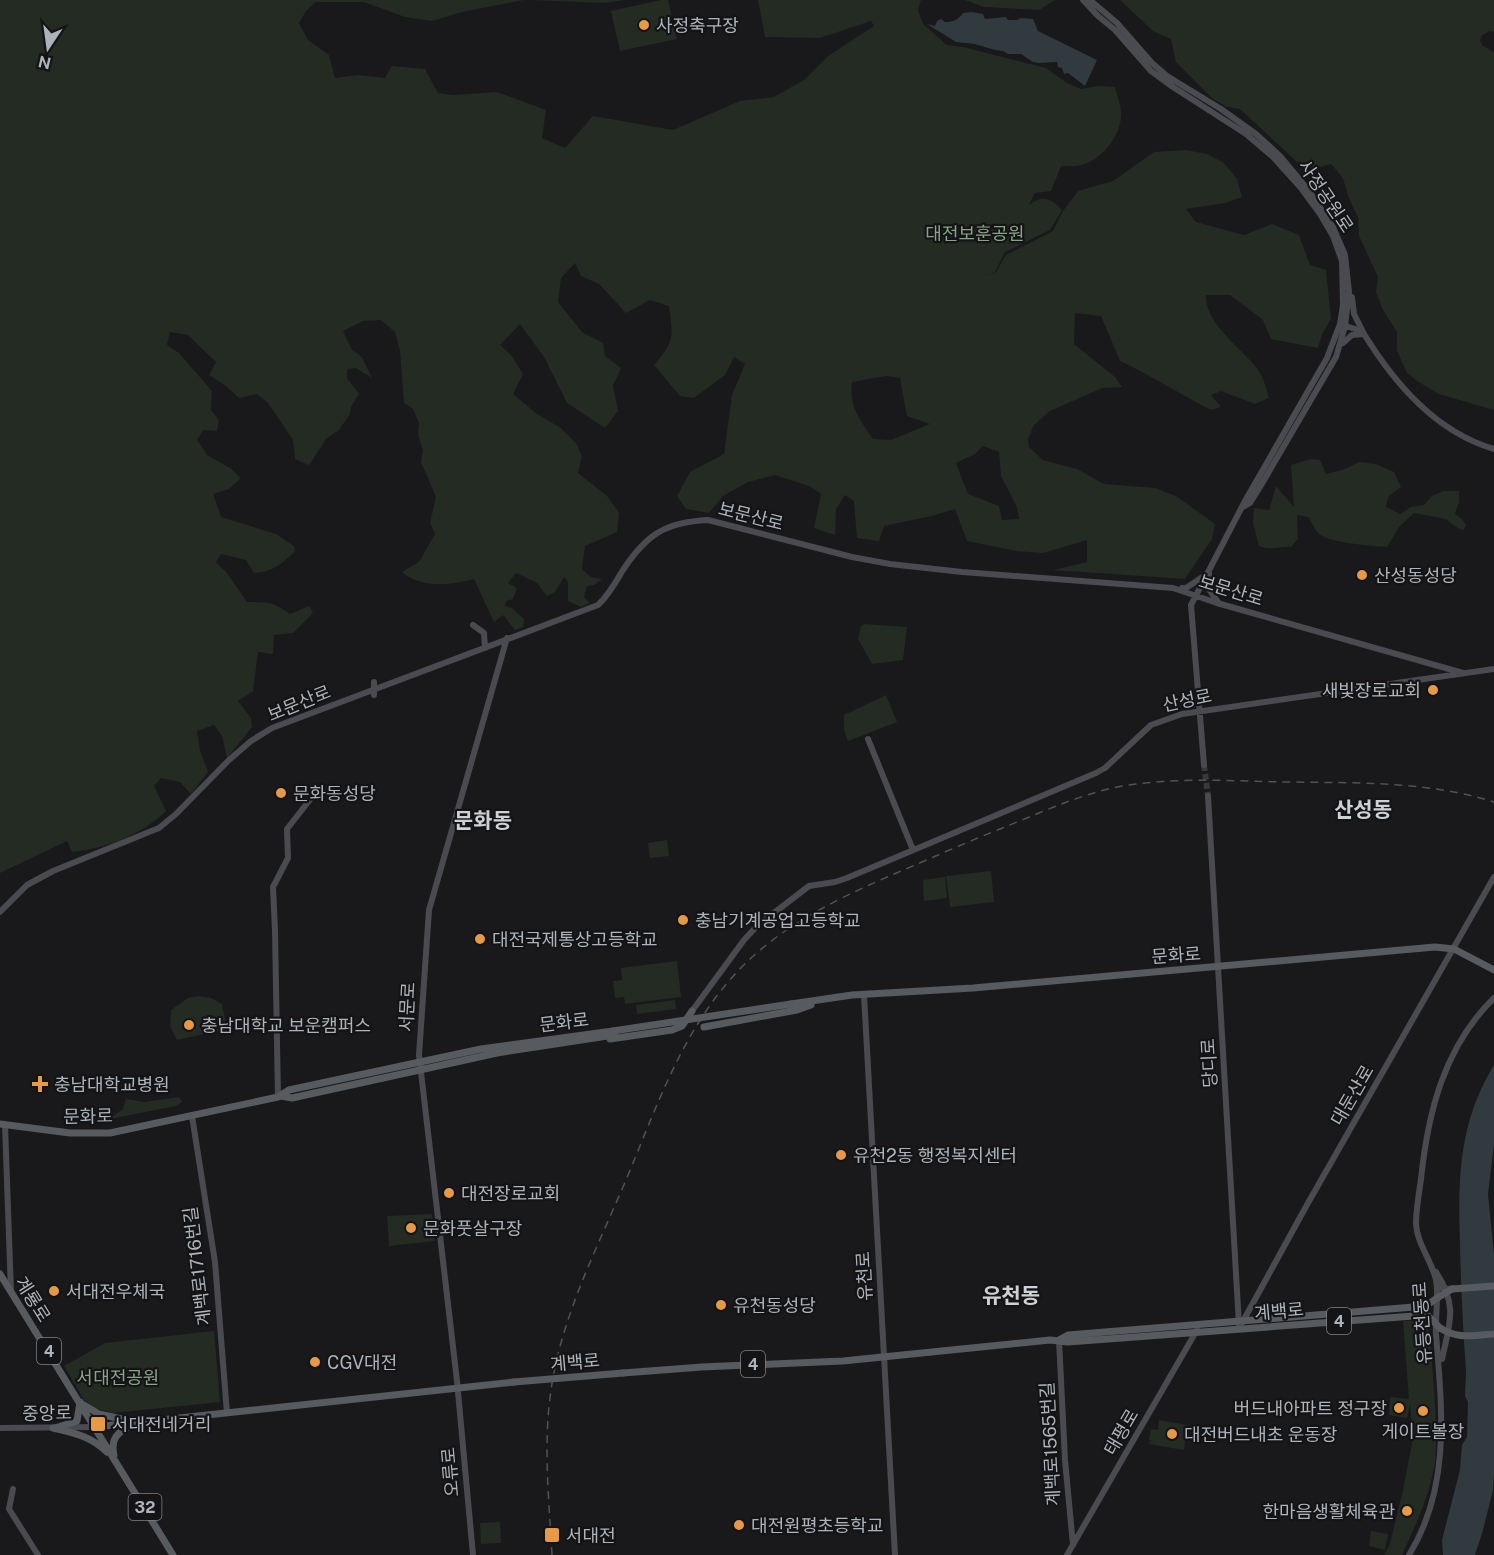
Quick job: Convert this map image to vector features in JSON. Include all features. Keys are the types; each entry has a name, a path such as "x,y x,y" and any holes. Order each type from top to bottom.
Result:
{"main road":[{"name":"사정공원로","path":"1083,0 1115,30 1151,71 1246,134 1273,157 1300,188 1333,236 1342,261 1344,286 1342,325 1327,358 1195,595"},
{"name":"사정공원로","path":"1090,0 1117,23 1152,63 1167,76 1221,109 1256,134 1280,156 1309,191 1333,227 1345,255 1349,292 1336,357 1260,488 1250,503 1242,507"},
{"path":"1349,278 1354,314 1364,334 1402,387 1425,410 1451,429 1494,449"},
{"path":"1342,325 1364,334"},
{"path":"1336,357 1348,336 1364,334"},
{"name":"보문산로","path":"0,912 27,885 36,880 159,828 176,814 229,760 251,741 272,728 598,605 607,597 638,548 660,530 689,521 708,520 852,557 890,564 962,572 1173,588 1221,604 1463,673 1494,669"},
{"path":"1173,588 1186,588 1209,572"},
{"path":"1209,572 1210,591 1221,604"},
{"path":"1195,595 1191,605 1204,765"},
{"path":"473,625 484,633 485,648"},
{"name":"서문로","path":"458,1387 420,1066 420,1029 429,910 507,638"},
{"name":"산성로","path":"692,1011 744,940 809,886 835,882 1096,773 1105,768 1156,722 1200,711 1463,673"},
{"path":"374,682 374,695"},
{"path":"868,739 913,850"},
{"name":"당디로","path":"1208,796 1240,1324"},
{"path":"280,1096 273,887 286,866 288,830 292,821 304,809 310,798"},
{"name":"대둔산로","path":"1240,1324 1494,878"},
{"name":"문화로","path":"420,1066 592,1039 614,1033 809,1003 853,999 855,996 864,995 973,988 1443,946 1454,948 1494,970"},
{"name":"유천로","path":"864,995 896,1555"},
{"name":"유등천동로","path":"1409,1555 1423,1528 1431,1503 1440,1463 1442,1441 1437,1288 1416,1226 1428,1124 1436,1094 1460,1042 1471,1022 1494,998"},
{"path":"710,1017 795,1001 809,1003"},
{"path":"704,1027 797,1010 809,1003"},
{"path":"600,1033 606,1029 679,1019 692,1011"},
{"path":"592,1039 604,1040 672,1030 682,1026 692,1011"},
{"name":"문화로","path":"3,1124 90,1134 110,1133 280,1096 292,1098 501,1046 614,1033"},
{"name":"계백로1716번길","path":"192,1116 215,1262 226,1413"},
{"path":"3,1124 11,1293"},
{"path":"1431,1265 1447,1292 1451,1304 1451,1315 1440,1366"},
{"name":"계룡로","path":"0,1274 173,1555"},
{"name":"계백로","path":"95,1427 514,1382 712,1366 843,1361 1059,1340 1068,1342 1196,1333 1240,1324 1426,1306 1452,1289 1494,1286"},
{"path":"1437,1288 1452,1289"},
{"name":"계백로","path":"1059,1340 1068,1335 1201,1324 1427,1314 1438,1325 1454,1335 1494,1334"},
{"name":"태평로","path":"1067,1555 1201,1324"},
{"name":"계백로1565번길","path":"1059,1340 1073,1545"},
{"name":"오류로","path":"458,1387 473,1555"},
{"path":"53,1428 74,1424 77,1421 80,1402 99,1414 138,1423"},
{"path":"115,1460 112,1448 116,1435 138,1423"},
{"name":"중앙로","path":"0,1428 95,1427"},
{"path":"53,1428 84,1435 94,1440 115,1460"},
{"path":"13,1489 9,1509 38,1555"},
{"path":"1070,1518 1072,1522 1081,1523 1088,1520"}],"green space":[{"name":"대전보훈공원","path":"0,0 524,0 462,12 432,21 405,17 364,2 316,2 306,11 299,23 308,40 329,55 335,78 358,75 385,78 392,66 425,69 438,93 453,95 497,92 546,110 542,138 565,148 593,116 673,130 740,101 774,97 804,80 828,56 874,26 871,21 820,38 765,37 758,0 921,0 918,10 923,24 947,45 1046,68 1067,83 1081,89 1098,86 1115,87 1120,105 1119,127 1106,150 1085,164 1061,166 1051,191 1035,193 1029,205 1046,199 1062,210 1050,230 1005,252 995,272 980,278 996,272 1006,255 1053,231 1063,211 1078,191 1113,181 1154,152 1186,150 1207,154 1224,163 1237,179 1242,197 1225,203 1186,209 1196,222 1244,235 1272,224 1299,235 1310,265 1326,270 1331,319 1322,334 1318,348 1271,339 1263,320 1230,295 1206,295 1207,305 1217,325 1256,367 1262,378 1269,398 1255,404 1221,391 1211,395 1221,407 1211,410 1120,361 1101,316 1075,313 1074,344 1115,377 1122,387 1102,388 1050,411 1034,425 1028,439 1029,447 1043,460 1077,469 1104,484 1155,488 1176,496 1215,524 1212,539 1185,579 1053,570 1087,562 1087,540 1043,553 1016,551 967,541 955,509 884,526 879,541 857,538 854,501 845,495 836,509 835,535 814,528 821,494 809,486 775,475 748,482 723,496 709,513 686,509 677,496 690,472 724,454 732,395 745,364 734,357 725,375 694,398 680,396 654,365 666,350 671,338 669,306 650,300 626,313 599,284 581,276 575,263 561,278 558,302 582,332 603,343 605,356 621,368 613,386 618,411 605,428 567,403 544,357 520,324 500,345 511,355 523,374 513,394 537,414 561,428 576,443 582,456 578,473 607,496 619,513 617,532 585,546 582,569 591,577 602,579 594,585 587,586 584,597 590,603 581,607 568,601 568,582 564,577 555,592 547,596 537,583 516,573 508,583 517,588 513,599 506,601 505,606 512,608 524,619 523,627 515,630 503,615 494,622 474,579 437,584 418,581 402,572 419,562 435,534 430,523 436,497 421,462 423,450 418,435 419,423 413,409 404,403 400,351 395,332 381,320 363,321 343,331 352,350 362,357 372,378 356,368 347,369 347,378 359,394 351,407 350,414 339,430 326,439 309,465 295,459 293,440 268,403 257,394 239,398 209,375 216,362 188,335 170,332 167,345 179,353 212,391 211,410 219,420 217,431 203,430 197,440 207,455 230,468 241,478 229,489 213,494 221,517 276,534 294,546 295,551 277,566 267,571 254,573 246,560 221,554 216,562 227,573 247,602 270,604 290,614 309,606 313,613 293,633 274,635 273,654 258,652 253,691 238,701 251,718 252,727 227,758 222,736 214,725 197,731 200,750 208,772 191,794 180,782 161,778 154,786 166,811 146,827 123,839 97,848 72,852 67,841 0,873","holes":["886,376 900,378 907,416 930,424 891,440 873,439 854,406 852,382","983,446 999,452 1001,476 1017,507 1019,519 1002,520 999,506 968,494 956,463 975,454"]},
{"path":"528,0 624,0 605,3"},
{"name":"사정축구장","path":"668,0 677,39 620,51 611,11"},
{"path":"965,0 1055,0 1039,10 984,7"},
{"path":"1120,0 1494,0 1494,32 1490,31 1482,35 1480,41 1483,46 1494,52 1494,410 1439,394 1407,373 1397,351 1397,332 1383,310 1376,292 1378,277 1359,236 1358,218 1343,178 1331,164 1314,169 1297,162 1240,109 1227,107 1213,99 1176,62 1171,39 1153,31"},
{"path":"1311,459 1320,460 1326,474 1359,462 1376,464 1394,472 1401,487 1388,497 1386,507 1400,514 1411,507 1424,505 1432,496 1443,491 1459,491 1459,502 1455,514 1466,525 1463,530 1446,519 1414,513 1399,527 1387,547 1331,539 1318,533 1308,517 1297,515 1298,539 1291,547 1259,546 1253,523 1254,508 1269,510 1276,486 1294,507 1291,465"},
{"path":"864,624 907,627 903,660 872,664 858,639 861,626"},
{"path":"886,695 897,722 848,741 844,730 844,715"},
{"path":"667,840 669,856 650,858 648,843"},
{"path":"991,871 994,902 950,907 946,876"},
{"path":"945,877 947,898 924,901 923,880"},
{"path":"677,961 681,997 625,1004 624,997 615,998 613,981 622,980 621,968"},
{"path":"199,996 211,998 222,1004 227,1029 177,1040 170,1026 171,1010 188,998"},
{"path":"675,1000 676,1009 637,1014 636,1005"},
{"path":"179,1097 182,1102 176,1106 100,1121 80,1122 83,1110 113,1116 123,1109 126,1099 144,1102"},
{"name":"문화풋살구장","path":"432,1214 435,1241 389,1246 387,1216"},
{"path":"1426,1320 1430,1335 1436,1418 1433,1474 1425,1502 1402,1555 1384,1555 1390,1544 1413,1438 1410,1404 1407,1418 1389,1415 1390,1397 1409,1399 1403,1321"},
{"name":"서대전공원","path":"214,1331 220,1402 113,1413 95,1408 84,1400 64,1366 105,1343"},
{"name":"대전버드내초 운동장","path":"1159,1420 1187,1425 1184,1450 1149,1444 1150,1441 1156,1442 1149,1440 1151,1429 1158,1430"},
{"path":"500,1522 501,1543 481,1544 480,1523"},
{"path":"1371,1531 1388,1534 1385,1550 1369,1546"}],"shaded area":[{"path":"963,13 983,14 985,19 1006,17 1008,20 1033,19 1038,31 1097,60 1085,86 1068,73 1064,74 1057,62 1033,62 1021,54 1008,54 975,44 956,42 927,24 935,26 941,19 950,22"},
{"path":"1494,1065 1494,1144 1488,1194 1494,1254 1493,1490 1475,1555 1443,1555 1442,1540 1460,1470 1462,1445 1467,1437 1468,1402 1465,1396 1460,1176 1473,1109"}],"tunnel":[{"path":"1204,765 1208,796"}],"railway":[{"path":"552,1555 547,1431 556,1364 571,1312 658,1102 684,1047 717,996 737,972 773,940 813,913 879,881 1060,804 1122,786 1163,781 1204,780 1392,784 1443,790 1494,802"}],"place":[{"name":"사정축구장","path":"644,25"},
{"name":"산성동성당","path":"1362,575"},
{"name":"새빛장로교회","path":"1433,690"},
{"name":"문화동성당","path":"281,793"},
{"name":"충남기계공업고등학교","path":"683,920"},
{"name":"대전국제통상고등학교","path":"480,939"},
{"name":"충남대학교 보운캠퍼스","path":"189,1025"},
{"name":"충남대학교병원","path":"40,1084"},
{"name":"유천2동 행정복지센터","path":"841,1155"},
{"name":"대전장로교회","path":"449,1193"},
{"name":"문화풋살구장","path":"411,1228"},
{"name":"서대전우체국","path":"54,1291"},
{"name":"유천동성당","path":"721,1305"},
{"name":"CGV대전","path":"315,1362"},
{"name":"버드내아파트 정구장","path":"1399,1408"},
{"name":"게이트볼장","path":"1423,1411"},
{"name":"서대전네거리","path":"98,1424"},
{"name":"대전버드내초 운동장","path":"1172,1434"},
{"name":"한마음생활체육관","path":"1407,1511"},
{"name":"대전원평초등학교","path":"739,1525"},
{"name":"서대전","path":"552,1535"}],"district":[{"name":"산성동","path":"1363,809"},
{"name":"문화동","path":"483,820"},
{"name":"유천동","path":"1011,1295"}]}
